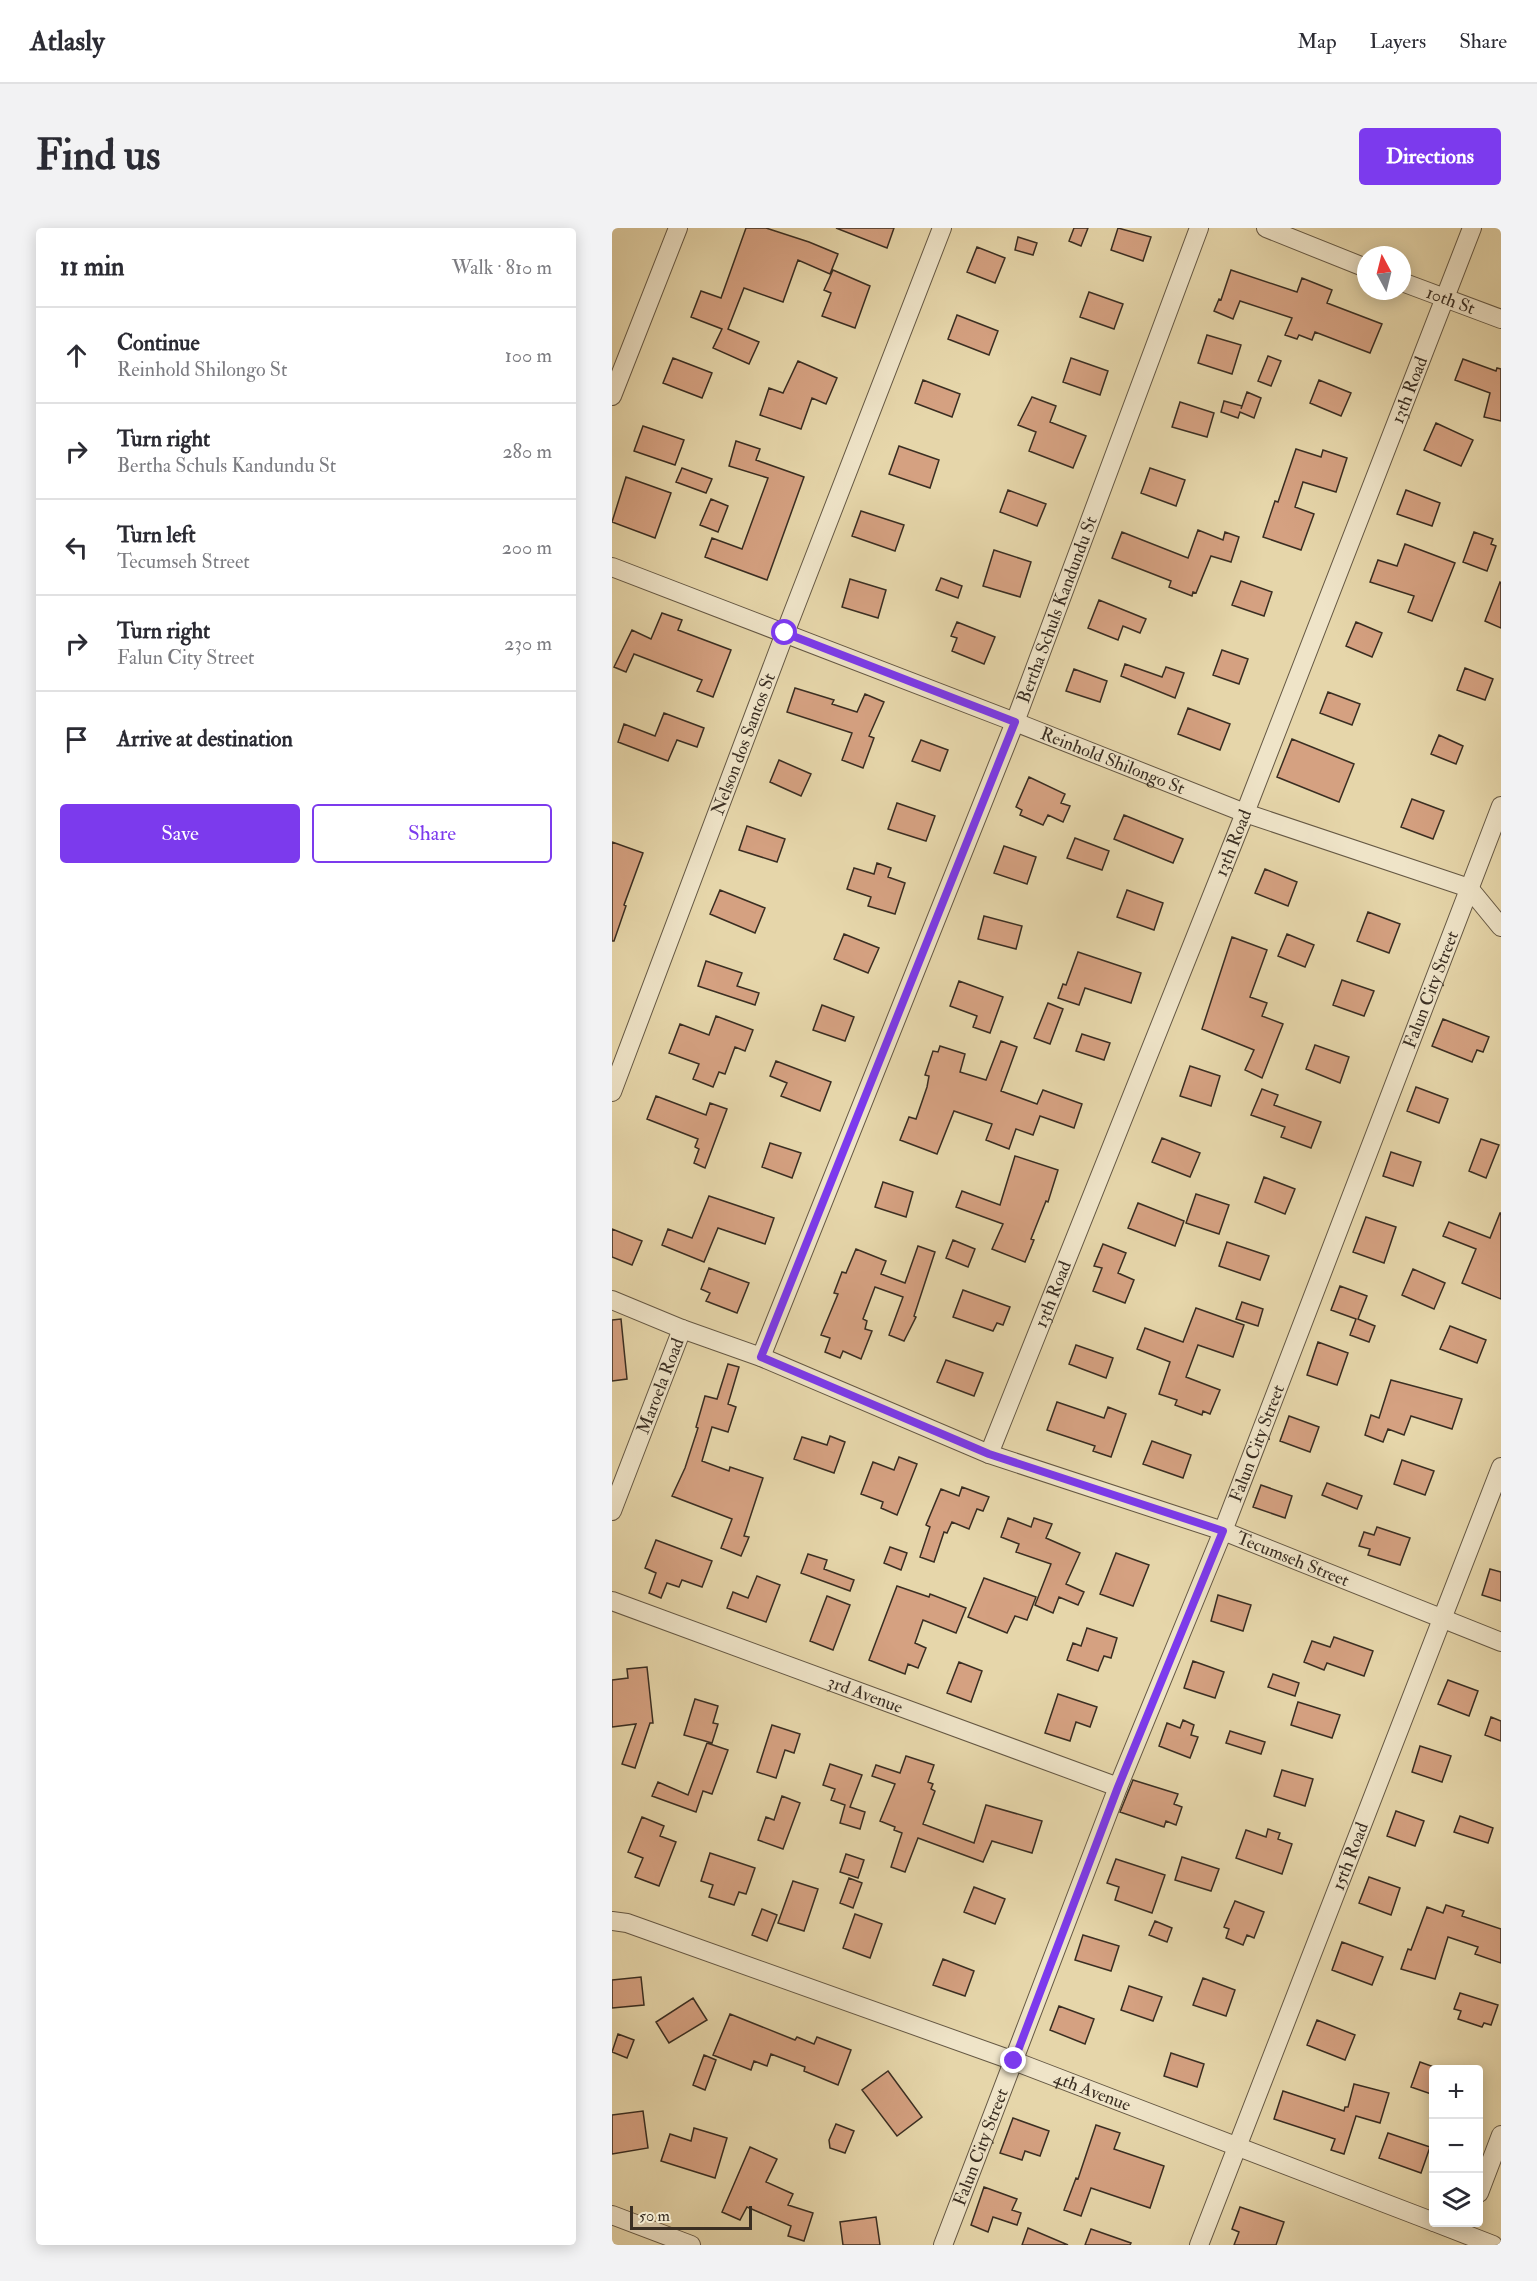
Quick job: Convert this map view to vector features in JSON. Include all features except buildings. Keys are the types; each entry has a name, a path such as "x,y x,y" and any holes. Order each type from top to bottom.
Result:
{"street":[{"path":"612,396 678,228"},
{"name":"Nelson dos Santos St","path":"612,1092 785,633 942,228"},
{"name":"Bertha Schuls Kandundu St","path":"761,1357 1015,722 1199,228"},
{"path":"1266,228 1357,264"},
{"name":"13th Road","path":"989,1454 1245,813 1472,228"},
{"name":"10th St","path":"1411,286 1501,319"},
{"name":"Reinhold Shilongo St","path":"612,567 1245,813 1469,888"},
{"name":"Falun City Street","path":"944,2245 1118,1787 1223,1531 1501,806"},
{"path":"1469,888 1501,927"},
{"name":"Tecumseh Street","path":"612,1300 682,1329 761,1357 989,1454 1223,1531 1501,1642"},
{"name":"Maroela Road","path":"612,1511 682,1329"},
{"name":"15th Road","path":"1199,2245 1501,1467"},
{"name":"3rd Avenue","path":"612,1601 1118,1787"},
{"name":"4th Avenue","path":"612,1921 627,1923 1014,2061 1429,2220"},
{"path":"1483,2182 1501,2135"},
{"path":"612,2215 691,2245"},
{"name":"4th Avenue","path":"1446,2227 1493,2245"}],"route":[{"path":"785,633 1015,722 761,1357 989,1454 1223,1531 1118,1787 1014,2061"}]}
